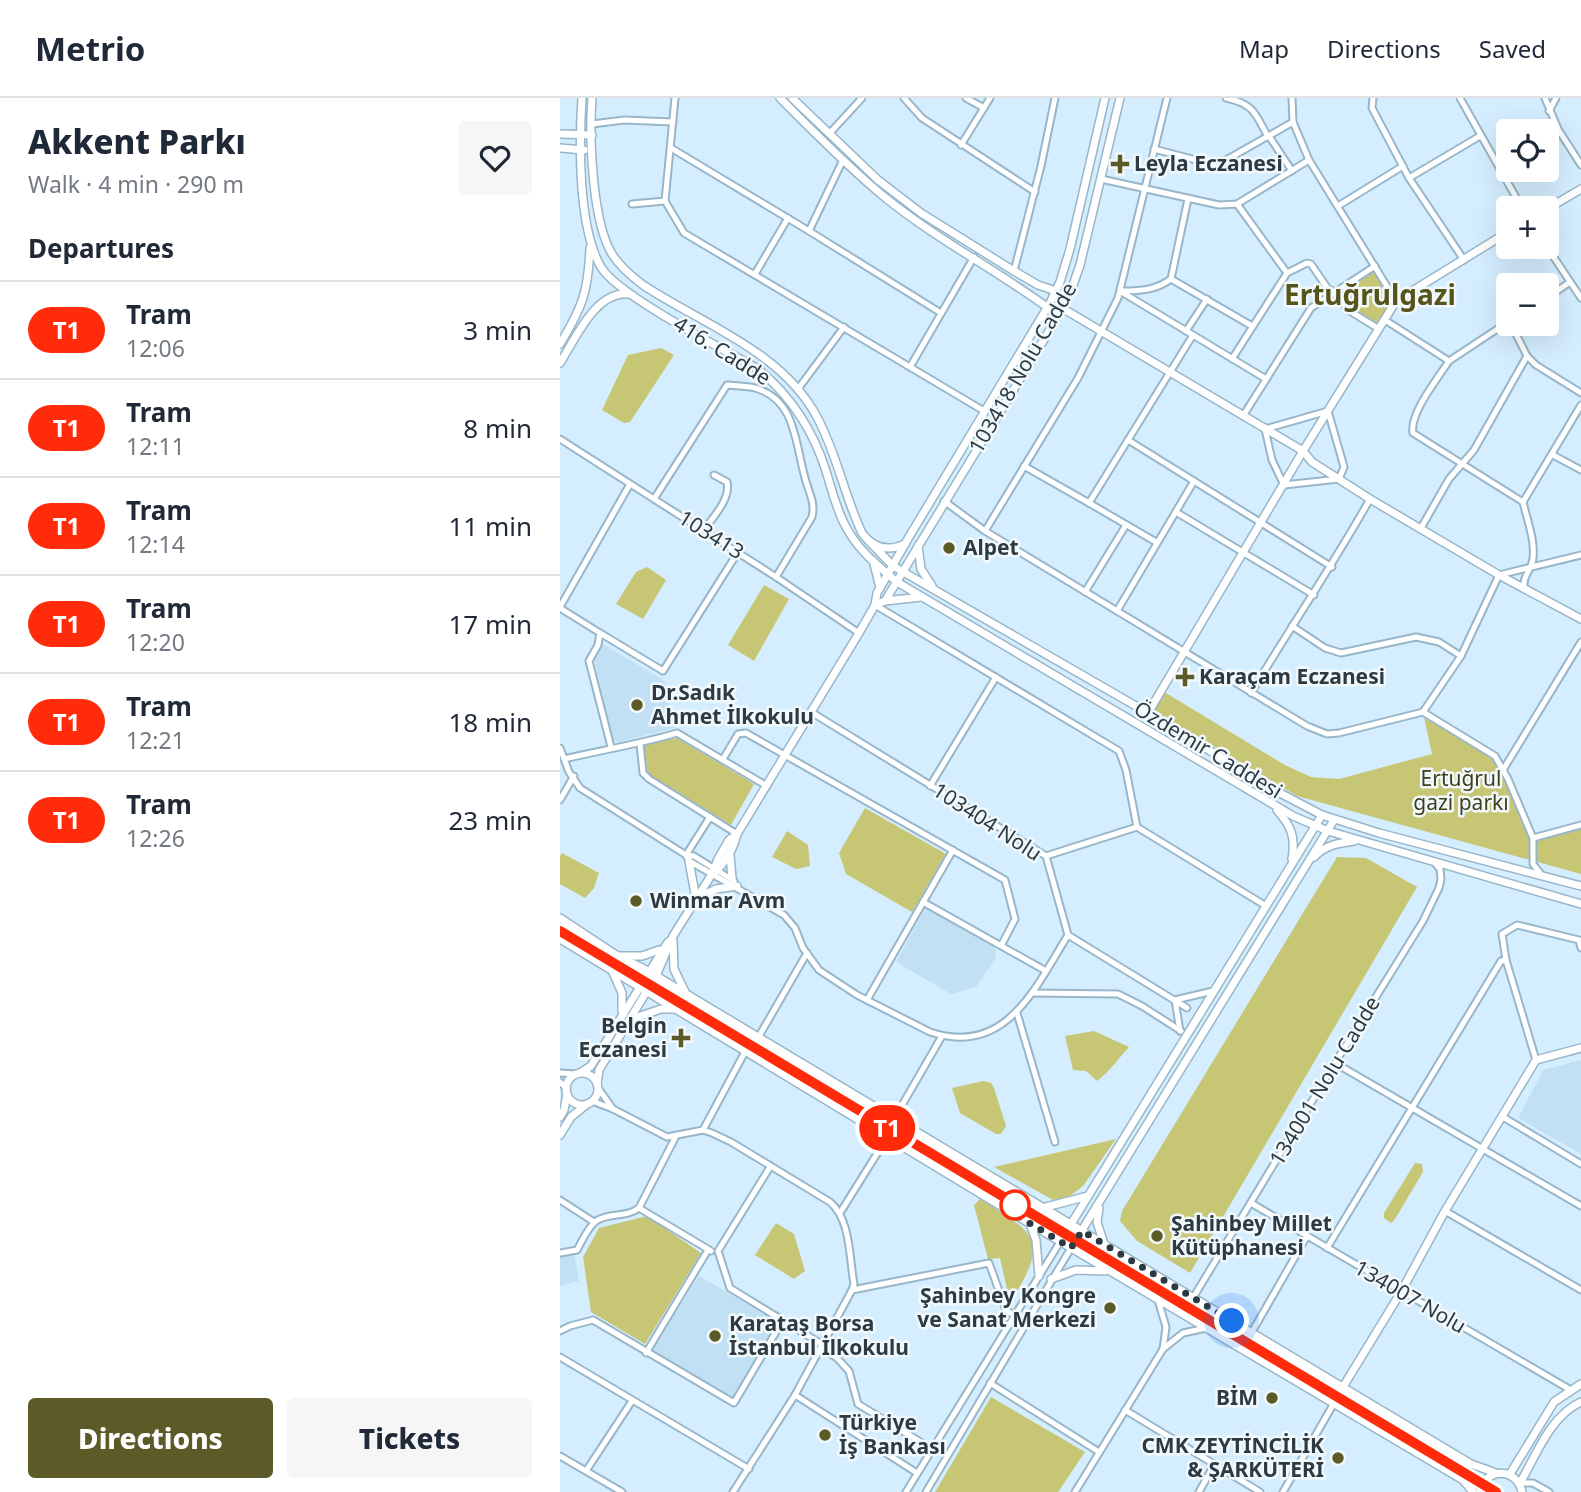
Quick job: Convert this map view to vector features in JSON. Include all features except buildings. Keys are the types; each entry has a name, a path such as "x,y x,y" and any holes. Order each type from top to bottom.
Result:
{"main road":[{"name":"416. Cadde","path":"560,344 576,318 589,283 590,244 580,150 582,98"},
{"name":"Özdemir Caddesi","path":"592,98 593,149 604,237 613,256 622,267 653,292 762,357 798,389 810,405 832,448 858,524 868,540 892,566 1148,713 1276,791 1322,815 1581,887"},
{"path":"780,98 843,160 901,210 1048,307"},
{"path":"792,98 878,180 921,213 1038,285 1056,290"},
{"path":"560,1117 570,1079 592,1066 625,1018 647,992 673,936 696,898 730,854 737,834 876,606 880,588 905,543 1048,307 1070,249 1105,98"},
{"name":"103418 Nolu Cadde","path":"885,601 1062,308 1080,265 1120,98"},
{"path":"560,134 592,135"},
{"path":"560,148 593,149"},
{"path":"1559,202 1581,189"},
{"path":"1148,713 1303,451 1396,302 1496,240"},
{"name":"416. Cadde","path":"590,244 601,268 631,295 758,369 774,382 811,432 839,513 861,550 897,582"},
{"path":"560,363 598,304 614,295 631,295"},
{"path":"1062,308 1303,451 1312,462 1370,499 1499,575 1581,619"},
{"path":"868,540 884,548 895,548 905,543"},
{"path":"918,545 918,557 924,575 932,587 943,596"},
{"path":"874,563 880,588"},
{"name":"Özdemir Caddesi","path":"897,582 1272,804 1316,826 1581,904"},
{"path":"876,606 885,601 921,597"},
{"path":"1272,804 1287,821 1294,835 1291,866"},
{"path":"1060,1242 1322,815"},
{"path":"1071,1248 1334,820"},
{"path":"715,871 729,840 737,834"},
{"path":"1302,870 1327,847 1360,840"},
{"path":"730,854 732,878"},
{"path":"687,858 696,898"},
{"path":"696,898 716,889 737,886"},
{"path":"560,918 616,955 648,971 1471,1464 1496,1473 1510,1474 1521,1488 1554,1424 1572,1406 1581,1402"},
{"path":"560,1135 571,1117 596,1096 599,1070 639,986 673,936"},
{"path":"673,936 674,969 688,996"},
{"path":"560,939 1060,1242 1463,1480 1473,1492"},
{"path":"616,955 642,956 655,953 663,947"},
{"path":"612,969 622,993 625,1018"},
{"path":"625,1018 661,1009 678,1010"},
{"path":"1343,1387 1536,1060 1581,1048"},
{"path":"578,1074 591,1076 598,1086"},
{"path":"567,1091 574,1102 590,1102"},
{"path":"1042,1208 1089,1196"},
{"path":"1101,1203 1097,1222 1104,1245"},
{"path":"1029,1223 1036,1240 1039,1276"},
{"path":"1051,1279 1076,1270 1109,1271"},
{"path":"1510,1474 1554,1402 1581,1384"},
{"path":"1480,1492 1485,1479 1496,1473"}],"street":[{"path":"675,98 665,201 684,233 984,411"},
{"path":"850,98 856,104"},
{"path":"830,134 862,98"},
{"path":"904,98 922,118 1035,192"},
{"path":"966,98 984,108"},
{"path":"961,145 990,98"},
{"path":"1014,271 1035,192 1055,98"},
{"path":"985,531 1078,378 1120,291 1167,98"},
{"path":"1226,98 1252,108 1292,171"},
{"path":"1252,108 1255,98"},
{"path":"1292,98 1293,122 1309,160 1396,302"},
{"path":"1373,98 1372,108 1409,178 1464,260"},
{"path":"1460,98 1515,196"},
{"path":"1545,98 1549,111 1581,165"},
{"path":"1549,111 1556,98"},
{"path":"592,124 624,120 673,122"},
{"path":"1154,149 1219,164 1293,122"},
{"path":"1409,178 1480,136"},
{"path":"671,148 941,313"},
{"path":"809,231 843,160"},
{"path":"1101,179 1219,205 1237,204 1309,160"},
{"path":"1338,206 1403,166"},
{"path":"1120,291 1149,290 1171,279 1188,199"},
{"path":"632,204 665,201"},
{"path":"1237,204 1287,273"},
{"path":"755,274 789,218"},
{"path":"910,366 974,257"},
{"path":"1555,259 1581,298"},
{"path":"1232,359 1287,273 1307,263 1311,264 1328,289 1336,292 1348,310 1379,329"},
{"path":"1243,416 1311,308 1375,266"},
{"path":"1171,279 1252,326"},
{"path":"1559,290 1570,282"},
{"path":"1120,291 1266,379"},
{"path":"1186,331 1207,299"},
{"path":"1385,320 1449,361"},
{"path":"798,389 844,327"},
{"path":"1496,332 1449,361 1411,425 1413,432 1422,439 1523,502"},
{"path":"1089,503 1193,335"},
{"path":"1517,336 1527,356 1536,365 1581,393"},
{"path":"1421,528 1449,480 1474,450 1527,356"},
{"path":"654,499 727,385 756,388 773,398 785,408 793,425 814,508 812,517 776,577"},
{"path":"1524,588 1525,575 1532,566 1533,551 1523,502 1581,405"},
{"path":"1328,411 1344,467 1339,480 1284,485 1272,460 1265,429 1328,411"},
{"name":"103413","path":"560,439 738,552 859,634"},
{"path":"1128,440 1332,567"},
{"path":"1553,455 1581,470"},
{"path":"1024,466 1156,542"},
{"path":"704,530 726,498 729,489 727,482 714,475"},
{"path":"1117,611 1194,481"},
{"path":"630,484 560,608 663,671 738,552"},
{"path":"1251,693 1332,567 1370,499"},
{"path":"944,501 985,531 1084,592 1307,726 1326,734 1423,712 1461,656 1499,575 1581,555"},
{"path":"1176,512 1314,595"},
{"path":"1084,592 1126,525"},
{"path":"876,606 1119,751 1126,770 1137,827 1266,906"},
{"path":"1292,626 1325,648 1341,653 1416,637 1439,642 1461,656"},
{"path":"600,633 598,645 589,661 611,747"},
{"path":"1503,770 1581,642"},
{"path":"930,786 996,677"},
{"name":"103404 Nolu","path":"811,712 1046,856 1068,935"},
{"path":"1423,712 1495,755 1533,838 1532,860 1535,869 1543,876"},
{"path":"564,759 611,747 640,744 677,733 767,786"},
{"path":"723,760 738,734 746,733 1006,880 1014,919 1002,944"},
{"path":"640,744 643,774 737,834"},
{"path":"560,748 580,788 687,858 732,878 737,886"},
{"path":"560,800 574,776"},
{"path":"687,858 710,817"},
{"path":"1533,838 1581,825"},
{"path":"1046,856 1137,827"},
{"path":"867,1000 953,850"},
{"path":"1517,869 1532,860"},
{"name":"134001 Nolu Cadde","path":"1193,1298 1423,921 1441,879 1440,869 1434,862"},
{"path":"715,871 784,915 795,928 819,970 867,1000 942,1036 962,1038 1001,1026 1017,1013 1032,993 1068,935 1188,1008"},
{"path":"923,902 1046,971"},
{"path":"1536,1060 1502,934 1517,925 1579,940 1581,948"},
{"path":"758,1038 807,953"},
{"path":"1327,1248 1501,961 1507,960"},
{"path":"1175,1000 1213,991"},
{"path":"1032,993 1118,995 1142,1006 1181,1031"},
{"path":"1175,1000 1183,1042"},
{"path":"1017,1013 1055,1142"},
{"path":"894,1119 942,1036"},
{"path":"703,1130 746,1050"},
{"path":"1335,1063 1581,1206"},
{"path":"560,1073 578,1074"},
{"path":"560,1082 567,1091"},
{"path":"598,1086 613,1109"},
{"path":"590,1102 613,1109 661,1135 676,1136 703,1130 731,1142 830,1202 843,1220 852,1290 795,1395 733,1492"},
{"path":"1503,1117 1581,1164"},
{"path":"560,1253 577,1250 594,1222 633,1213 639,1208 676,1136"},
{"path":"840,1213 888,1136"},
{"path":"770,1167 718,1251 730,1288 822,1346 849,1371 858,1404 932,1449"},
{"path":"560,1200 594,1222"},
{"name":"134007 Nolu","path":"1251,1203 1570,1389"},
{"path":"639,1208 708,1251 718,1251"},
{"path":"1445,1211 1581,1290"},
{"path":"1252,1332 1307,1236"},
{"path":"906,1492 1060,1242"},
{"path":"926,1492 1071,1248"},
{"path":"646,1353 708,1251"},
{"path":"852,1290 989,1263 1006,1310 1014,1316"},
{"path":"1158,1300 1166,1327 1163,1349"},
{"path":"560,1331 593,1320 734,1403 783,1320"},
{"path":"1075,1492 1163,1349 1182,1332 1206,1328"},
{"path":"560,1357 749,1469"},
{"path":"990,1383 1099,1452"},
{"path":"795,1395 917,1473"},
{"path":"586,1471 632,1401"},
{"path":"1283,1492 1334,1403"},
{"path":"1125,1410 1260,1492"},
{"path":"560,1456 622,1492"},
{"path":"1199,1492 1214,1465"},
{"path":"1521,1488 1533,1483 1549,1492"}],"shaded area":[{"name":"Dr.Sadık Ahmet İlkokulu","path":"603,644 665,681 674,728 619,742 613,741 594,658"},
{"path":"927,905 995,942 996,957 976,987 951,994 896,962"},
{"path":"1581,1060 1581,1154 1518,1118 1543,1070"},
{"path":"574,1253 579,1281 560,1286 560,1256"},
{"name":"Karataş Borsa İstanbul İlkokulu","path":"699,1276 777,1321 733,1398 652,1350"}],"green space":[{"path":"1375,266 1396,301 1379,329 1348,310 1336,292"},
{"path":"661,348 674,355 630,422 624,423 602,410 628,355"},
{"path":"647,567 666,580 643,619 616,604 636,572"},
{"path":"764,585 789,599 754,661 728,645"},
{"name":"Ertuğrul gazi parkı","path":"1161,690 1285,765 1311,777 1339,779 1432,754 1423,712 1495,756 1533,838 1581,825 1581,874 1297,796 1151,709"},
{"path":"677,738 754,784 731,825 648,774 644,745"},
{"path":"865,808 946,854 912,912 846,874 839,853"},
{"path":"787,831 808,845 810,866 796,869 772,857"},
{"path":"562,853 599,873 594,888 585,898 560,884"},
{"path":"1337,857 1366,858 1417,887 1190,1273 1137,1241 1120,1221 1122,1211"},
{"path":"1094,1031 1129,1047 1097,1081 1086,1071 1073,1070 1065,1036"},
{"path":"983,1081 991,1083 994,1088 1006,1126 1001,1134 996,1134 960,1113 952,1088"},
{"path":"1116,1139 1083,1186 1070,1196 1053,1200 994,1167"},
{"path":"1415,1163 1422,1164 1423,1172 1391,1223 1384,1218 1384,1213"},
{"path":"980,1199 1014,1221 1025,1230 1031,1240 1031,1263 1011,1301 1000,1258 988,1259 974,1205"},
{"path":"647,1216 701,1253 645,1344 591,1312 583,1257 599,1228"},
{"path":"776,1223 794,1234 805,1271 794,1279 755,1255"},
{"path":"991,1397 1085,1452 1058,1492 935,1492"}],"tram line":[{"path":"560,927 1503,1492"},
{"name":"T1","path":"560,931 1496,1492"}],"place":[{"name":"Leyla Eczanesi","path":"1120,164"},
{"name":"Alpet","path":"949,548"},
{"name":"Karaçam Eczanesi","path":"1185,677"},
{"name":"Dr.Sadık Ahmet İlkokulu","path":"637,705"},
{"name":"Winmar Avm","path":"636,901"},
{"name":"Belgin Eczanesi","path":"681,1038"},
{"name":"Şahinbey Millet Kütüphanesi","path":"1157,1236"},
{"name":"Şahinbey Kongre ve Sanat Merkezi","path":"1110,1308"},
{"name":"Karataş Borsa İstanbul İlkokulu","path":"715,1336"},
{"name":"BİM","path":"1272,1398"},
{"name":"Türkiye İş Bankası","path":"825,1435"},
{"name":"CMK ZEYTİNCİLİK & ŞARKÜTERİ","path":"1338,1458"}],"district":[{"name":"Ertuğrulgazi","path":"1370,295"}],"route":[{"path":"1015,1205 1006,1209 1071,1248 1082,1231 1232,1321"}]}
